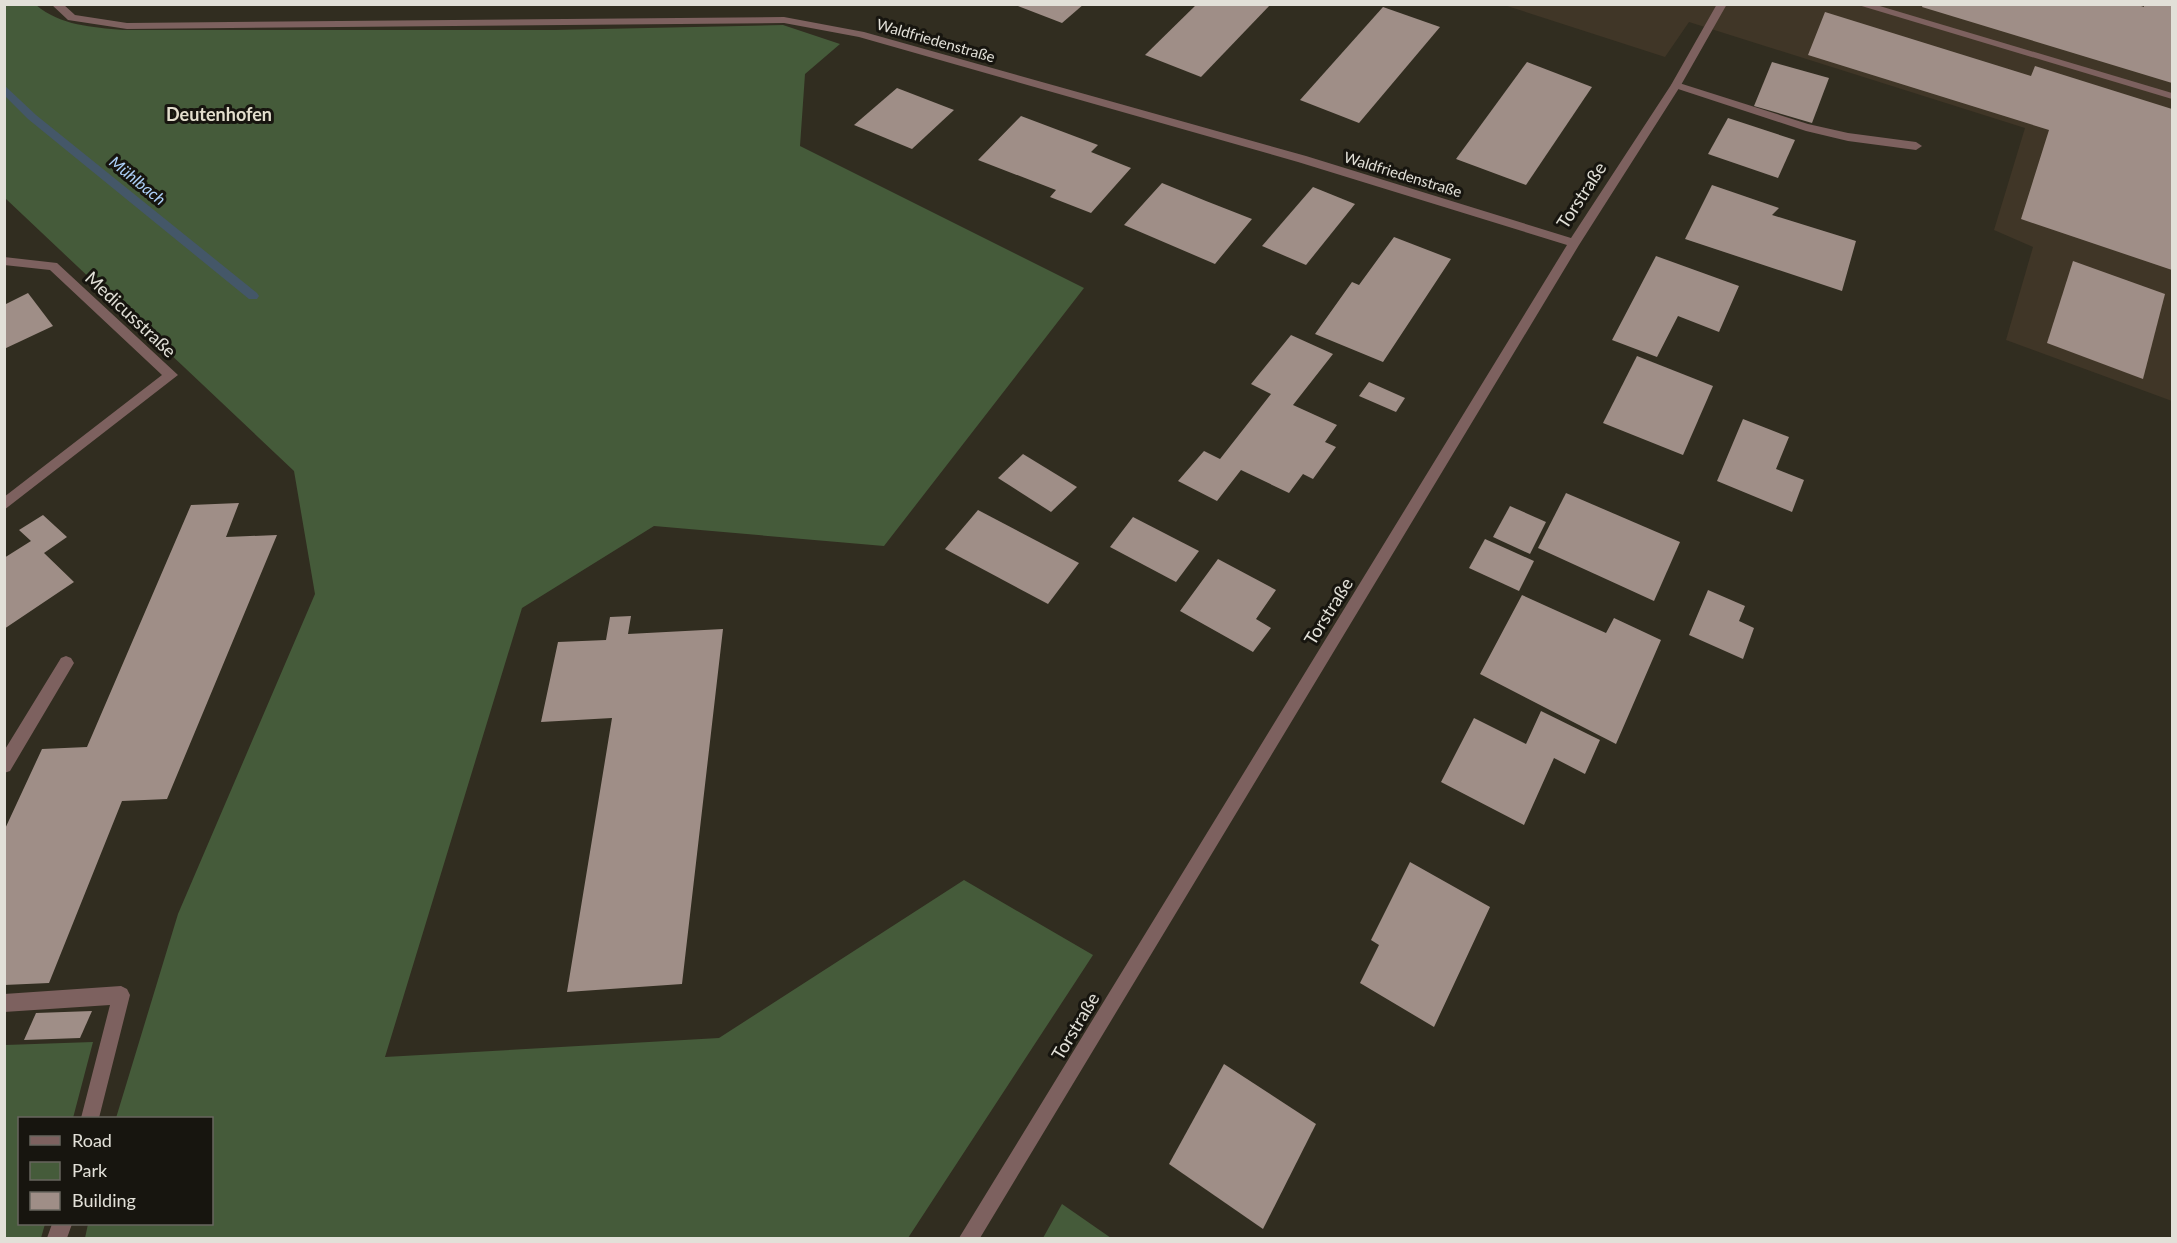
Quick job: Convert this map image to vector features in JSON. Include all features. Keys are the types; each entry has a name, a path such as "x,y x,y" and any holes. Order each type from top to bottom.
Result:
{"street":[{"name":"Waldfriedenstraße","path":"56,4 72,18 127,26 784,20 860,34 1302,159 1574,243"},
{"name":"Torstraße","path":"969,1239 1574,243 1676,85 1722,4"},
{"path":"1860,4 2172,96"},
{"path":"1676,85 1736,106 1825,132 1867,141 1916,146"},
{"name":"Medicusstraße","path":"4,261 53,266 171,375 4,505"},
{"path":"4,766 66,663"},
{"path":"4,1003 121,995 90,1117"}],"shaded area":[{"path":"1504,5 2172,5 2172,401 2006,340 2033,247 1994,230 2025,128 1689,22 1665,57"}],"green space":[{"path":"4,5 36,5 66,21 123,30 554,30 783,25 840,44 805,74 800,146 1084,288 884,546 654,526 522,608 385,1057 719,1038 964,880 1093,955 908,1238 85,1238 88,1225 213,1225 213,1117 116,1117 178,914 315,594 294,471 5,198"},
{"path":"93,1042 73,1117 18,1117 18,1225 45,1225 41,1238 5,1238 5,1045"},
{"path":"1062,1204 1111,1238 1043,1238"}],"building":[{"path":"1013,4 1084,4 1062,23"},
{"path":"1197,4 1271,4 1201,77 1145,55"},
{"path":"1923,4 2135,4 2144,7 2144,4 2172,4 2172,83 1922,7"},
{"path":"1383,7 1440,27 1359,123 1300,100"},
{"path":"1825,12 2031,76 2035,66 2172,109 2172,270 2021,219 2049,130 1808,55"},
{"path":"1527,62 1592,87 1526,185 1456,159"},
{"path":"1772,62 1829,78 1812,123 1754,106"},
{"path":"897,88 954,110 912,149 854,125"},
{"path":"1021,116 1098,145 1091,152 1131,168 1091,213 1050,197 1056,190 978,160"},
{"path":"1728,118 1795,140 1778,178 1708,154"},
{"path":"1162,183 1252,219 1215,264 1124,225"},
{"path":"1712,185 1779,208 1772,215 1856,241 1842,291 1685,239"},
{"path":"1313,187 1355,204 1306,265 1262,246"},
{"path":"1394,237 1451,259 1383,362 1315,334 1352,282 1359,285"},
{"path":"1656,256 1739,286 1719,332 1678,316 1657,357 1612,340"},
{"path":"2073,261 2165,294 2143,379 2047,343"},
{"path":"28,293 53,326 4,349 4,305"},
{"path":"1291,335 1333,354 1293,405 1337,425 1325,442 1336,447 1313,479 1303,474 1289,493 1241,470 1217,501 1178,481 1204,451 1220,459 1271,394 1251,384"},
{"path":"1637,356 1713,386 1683,455 1603,423"},
{"path":"1369,382 1405,398 1396,412 1359,396"},
{"path":"1743,419 1789,437 1776,469 1804,480 1792,512 1717,481"},
{"path":"1023,454 1077,487 1051,512 998,478"},
{"path":"1566,493 1680,542 1654,601 1538,548"},
{"path":"239,503 226,537 277,535 167,799 122,801 49,983 4,985 4,831 42,749 87,747 191,505"},
{"path":"1510,506 1546,522 1530,554 1493,537"},
{"path":"978,510 1079,563 1048,604 945,549"},
{"path":"43,515 67,537 44,553 74,582 4,629 4,558 31,541 19,530"},
{"path":"1133,517 1199,551 1176,582 1110,547"},
{"path":"1485,539 1534,561 1519,591 1469,568"},
{"path":"1218,559 1276,590 1256,619 1271,628 1253,652 1180,611"},
{"path":"1708,590 1745,606 1739,621 1754,628 1743,659 1689,635"},
{"path":"1522,595 1606,633 1614,618 1661,640 1616,744 1480,674"},
{"path":"631,616 628,634 723,629 682,984 567,992 612,718 541,722 558,642 606,640 610,617"},
{"path":"1541,711 1600,740 1585,774 1554,758 1524,825 1441,782 1474,718 1526,744"},
{"path":"1410,862 1490,907 1434,1027 1360,983 1379,945 1371,940"},
{"path":"92,1011 80,1038 24,1040 36,1013"},
{"path":"1224,1064 1316,1124 1263,1229 1169,1164"}],"waterway":[{"name":"Mühlbach","path":"4,88 32,117 253,296"}],"district":[{"name":"Deutenhofen","path":"219,114"}]}
